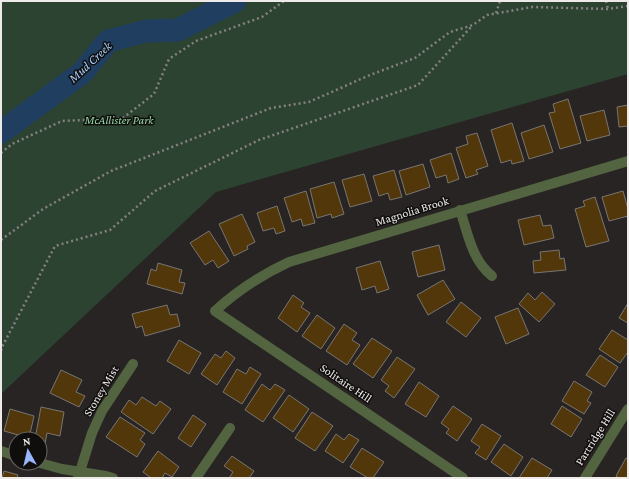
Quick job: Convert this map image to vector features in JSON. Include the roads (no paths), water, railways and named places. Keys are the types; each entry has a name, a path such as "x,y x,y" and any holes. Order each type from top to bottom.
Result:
{"street":[{"name":"Magnolia Brook","path":"215,310 245,285 265,273 289,262 628,161"},
{"path":"460,210 475,256 485,270 492,276"},
{"name":"Solitaire Hill","path":"215,310 463,478"},
{"name":"Stoney Mist","path":"79,475 92,433 102,411 133,364"},
{"name":"Partridge Hill","path":"584,478 628,410"},
{"path":"196,478 230,428"},
{"path":"48,465 79,475 106,476 113,478"}],"waterway":[{"name":"Mud Creek","path":"1,132 82,73 108,41 146,31 178,30 235,1"}],"park label":[{"name":"McAllister Park","path":"119,120"}]}
